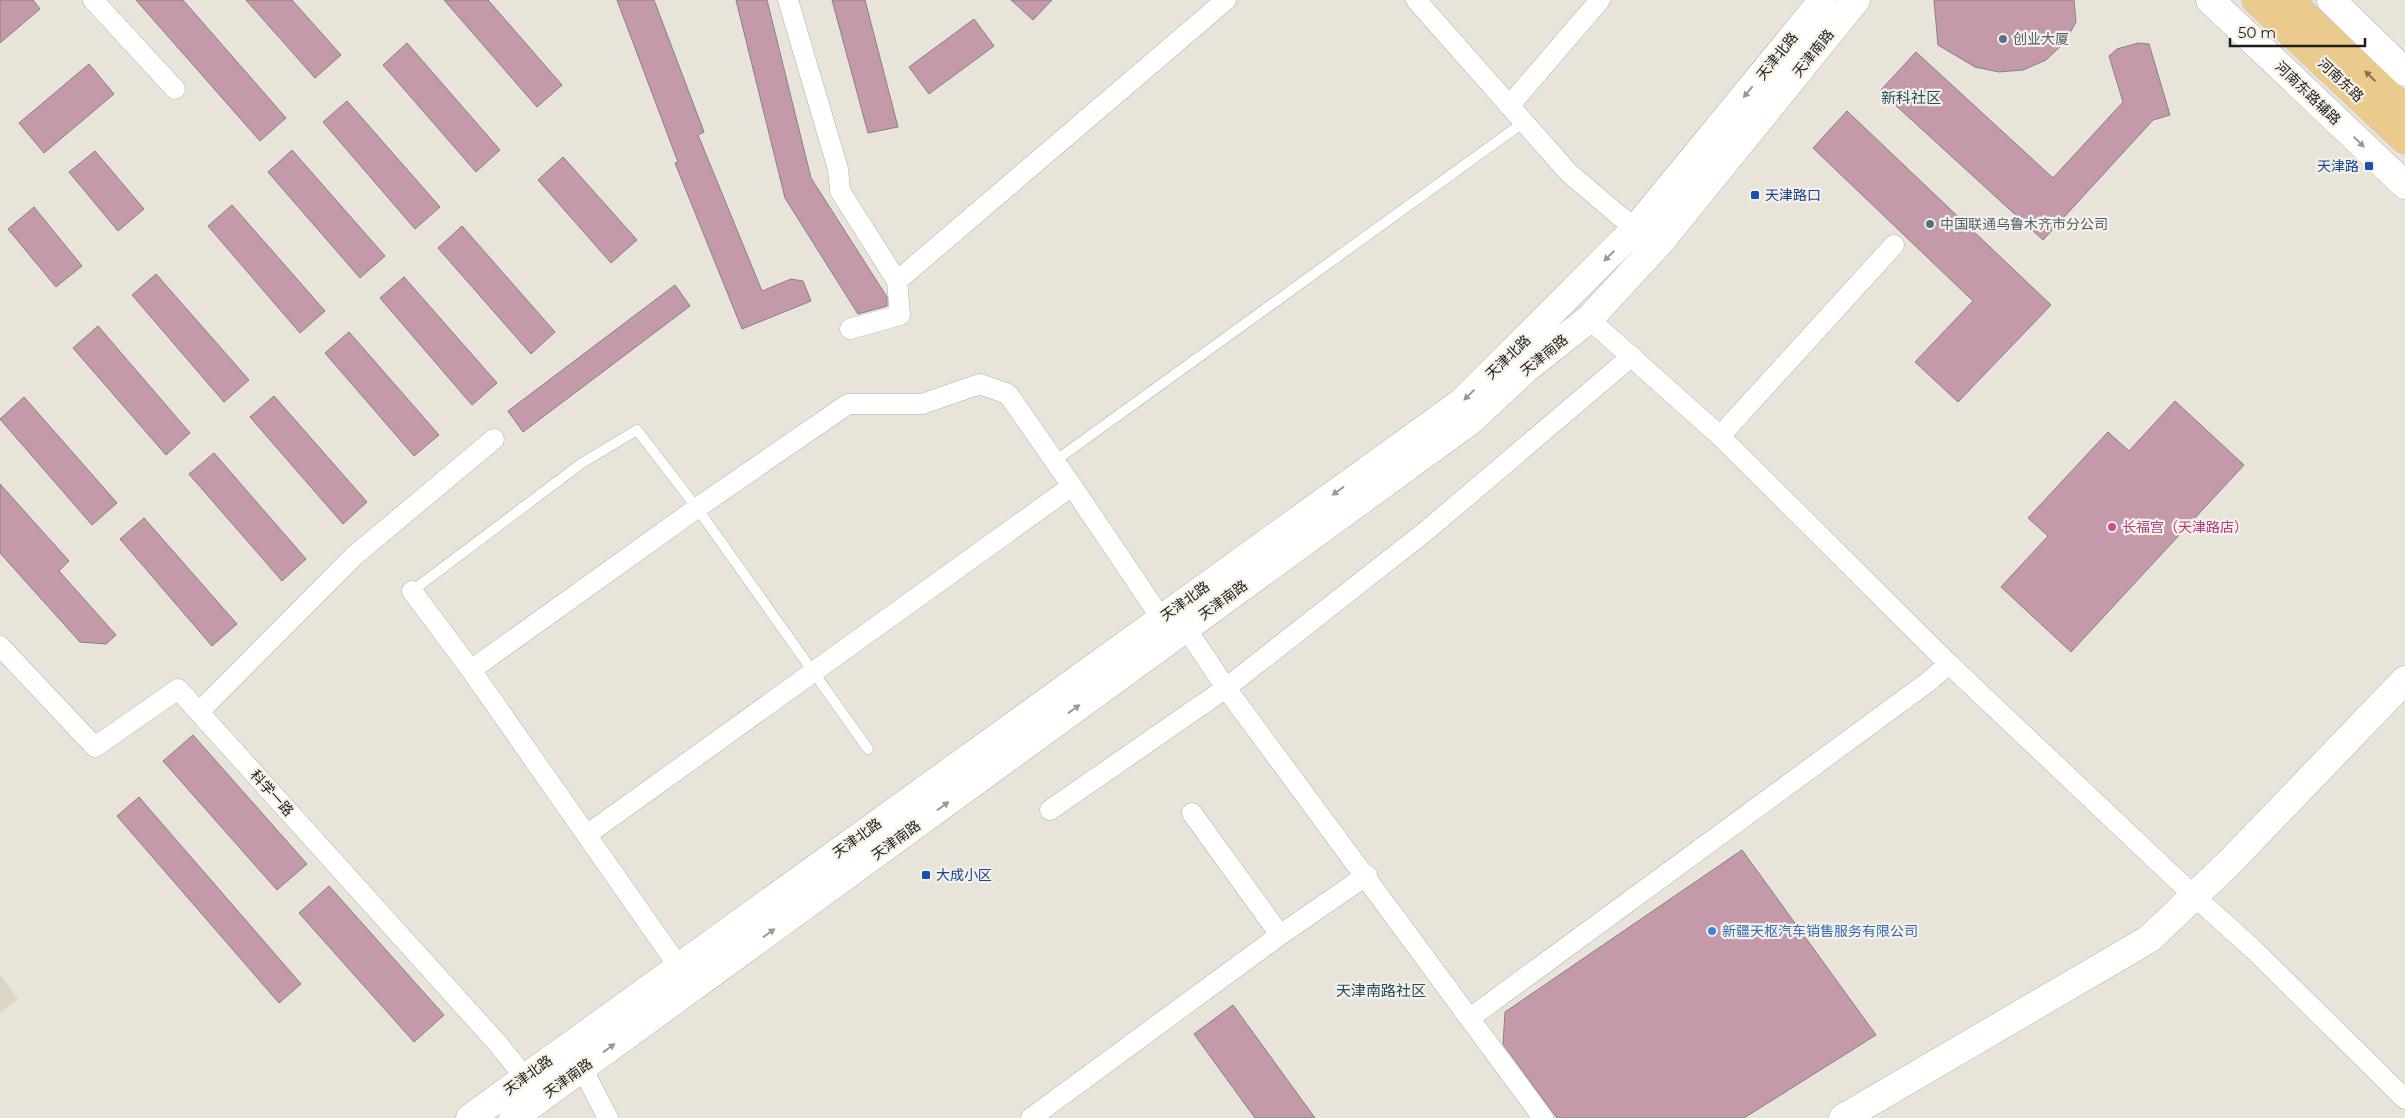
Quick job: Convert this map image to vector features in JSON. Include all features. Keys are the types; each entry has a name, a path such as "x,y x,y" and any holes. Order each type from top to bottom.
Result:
{"main road":[{"name":"河南东路","path":"2256,0 2405,140"},
{"name":"河南东路","path":"2289,0 2405,110"}],"street":[{"path":"93,0 175,89"},
{"path":"788,0 838,169 840,191 897,281 900,315 850,329"},
{"path":"897,281 1226,0"},
{"path":"1416,0 1569,173 1622,218 1661,241"},
{"path":"1509,106 1600,0"},
{"name":"天津北路","path":"1173,623 1462,402 1637,227 1823,0"},
{"name":"天津南路","path":"513,1118 577,1071 737,940 1173,623 1470,422 1528,367 1589,319 1661,241 1856,0"},
{"name":"河南东路辅路","path":"2210,0 2405,185"},
{"path":"2331,0 2405,72"},
{"path":"1720,436 1894,245"},
{"path":"1589,319 1720,436 1948,664 2193,895 2253,949 2405,1099"},
{"path":"1050,810 1226,688 1426,531 1632,356"},
{"path":"471,670 697,508 848,404 922,404 980,384 1008,394 1072,486 1173,623 1226,688 1367,876 1544,1118"},
{"path":"199,712 354,556 494,439"},
{"path":"588,834 1072,486"},
{"path":"412,591 588,834 679,967"},
{"name":"科学一路","path":"0,646 94,747 178,689 498,1044 525,1078"},
{"path":"1470,1018 1928,682 1948,664"},
{"path":"1843,1118 2149,939 2193,895 2229,863 2405,680"},
{"path":"1192,814 1280,935"},
{"path":"1031,1118 1280,935 1367,876"},
{"name":"天津北路","path":"470,1118 679,967 737,940"},
{"path":"577,1071 594,1118"},
{"path":"577,1071 608,1118"}],"lane":[{"path":"1055,462 1524,122"},
{"path":"412,591 582,463 638,430 697,508 868,749"}],"shaded area":[{"path":"0,975 18,999 0,1013"}],"building":[{"path":"0,0 33,0 40,9 0,43"},
{"path":"136,0 183,0 286,118 260,141"},
{"path":"246,0 292,0 341,55 315,78"},
{"path":"444,0 488,0 562,85 537,107"},
{"path":"617,0 654,0 704,132 698,135 762,291 791,279 803,281 811,301 742,329 675,163 678,162"},
{"path":"736,0 767,0 811,178 887,297 887,306 858,314 785,198"},
{"path":"832,0 865,0 898,127 868,133"},
{"path":"1011,0 1052,0 1033,20"},
{"name":"创业大厦","path":"1934,0 2074,0 2076,22 2064,43 2046,60 2023,70 1999,72 1975,67 1938,45"},
{"path":"974,19 994,46 929,94 909,67"},
{"path":"407,43 500,150 476,172 383,65"},
{"path":"2138,43 2149,44 2170,115 2153,120 2043,240 1880,91 1916,52 2053,178 2123,102 2109,56 2117,49"},
{"path":"89,64 114,94 44,153 19,123"},
{"path":"347,101 440,207 415,229 323,122"},
{"name":"中国联通乌鲁木齐市分公司","path":"1847,111 2051,305 1958,402 1915,362 1973,301 1813,148"},
{"path":"292,150 385,256 360,278 268,172"},
{"path":"95,151 144,209 118,231 69,172"},
{"path":"563,157 637,240 611,263 538,180"},
{"path":"232,205 325,311 300,333 208,226"},
{"path":"34,207 82,266 56,287 8,229"},
{"path":"462,226 555,332 531,354 438,248"},
{"path":"156,274 249,380 224,402 132,295"},
{"path":"404,277 497,383 472,405 380,298"},
{"path":"675,285 690,306 523,432 508,411"},
{"path":"98,326 190,433 166,455 73,348"},
{"path":"349,332 439,435 414,456 325,353"},
{"path":"274,396 367,502 343,524 250,417"},
{"path":"24,397 117,503 92,525 0,419"},
{"name":"长福宫（天津路店）","path":"2175,401 2244,465 2071,652 2001,587 2048,536 2028,518 2108,432 2129,451"},
{"path":"214,453 306,559 282,581 189,474"},
{"path":"0,484 69,561 59,571 116,635 106,644 80,642 0,553"},
{"path":"144,518 237,624 212,646 120,539"},
{"path":"193,735 307,864 277,890 163,761"},
{"path":"139,797 301,984 279,1003 117,816"},
{"name":"新疆天枢汽车销售服务有限公司","path":"1742,850 1876,1035 1744,1118 1557,1118 1503,1044 1505,1012"},
{"path":"329,886 444,1015 414,1042 299,913"},
{"path":"1233,1005 1315,1118 1255,1118 1194,1034"}],"place":[{"name":"创业大厦","path":"2003,39"},
{"name":"天津路","path":"2369,166"},
{"name":"天津路口","path":"1755,195"},
{"name":"中国联通乌鲁木齐市分公司","path":"1930,224"},
{"name":"长福宫（天津路店）","path":"2112,527"},
{"name":"大成小区","path":"926,875"},
{"name":"新疆天枢汽车销售服务有限公司","path":"1712,931"}],"district":[{"name":"新科社区","path":"1911,98"},
{"name":"天津南路社区","path":"1381,991"}]}
